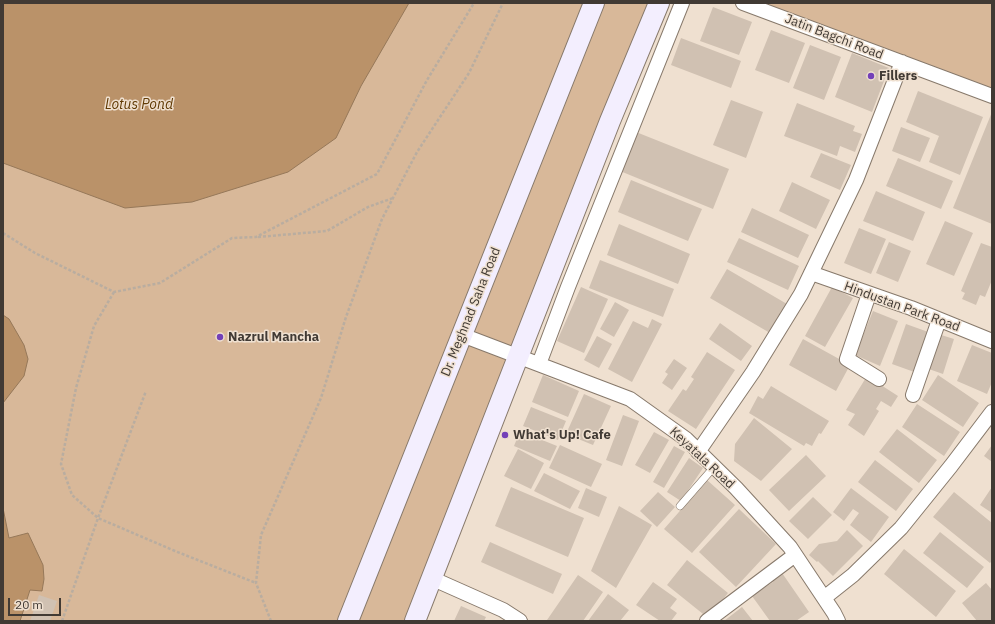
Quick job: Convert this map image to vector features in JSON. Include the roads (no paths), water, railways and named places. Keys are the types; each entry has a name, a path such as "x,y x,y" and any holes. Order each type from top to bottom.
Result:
{"street":[{"name":"Dr. Meghnad Saha Road","path":"348,621 594,3"},
{"path":"415,621 610,121 659,3"},
{"path":"539,364 568,287 682,3"},
{"name":"Jatin Bagchi Road","path":"743,3 992,96"},
{"path":"698,452 753,372 801,294 856,180 902,62"},
{"name":"Hindustan Park Road","path":"811,273 992,341"},
{"path":"870,294 847,359 879,378"},
{"path":"913,395 939,320"},
{"name":"Keyatala Road","path":"462,335 630,399 686,439 790,547 838,621"},
{"path":"824,598 852,575 901,528 992,412"},
{"path":"707,621 795,554"},
{"path":"432,578 503,610 520,621"}],"lane":[{"path":"680,506 714,467"}],"water":[{"name":"Lotus Pond","path":"3,3 409,3 361,86 336,138 288,172 192,202 125,208 3,163"},
{"path":"3,315 9,319 24,345 28,359 24,376 3,403"},
{"path":"3,508 9,538 28,533 43,565 44,579 42,591 30,590 20,621 3,621"}],"place":[{"name":"Fillers","path":"871,76"},
{"name":"Nazrul Mancha","path":"220,337"},
{"name":"What's Up! Cafe","path":"505,435"}]}
